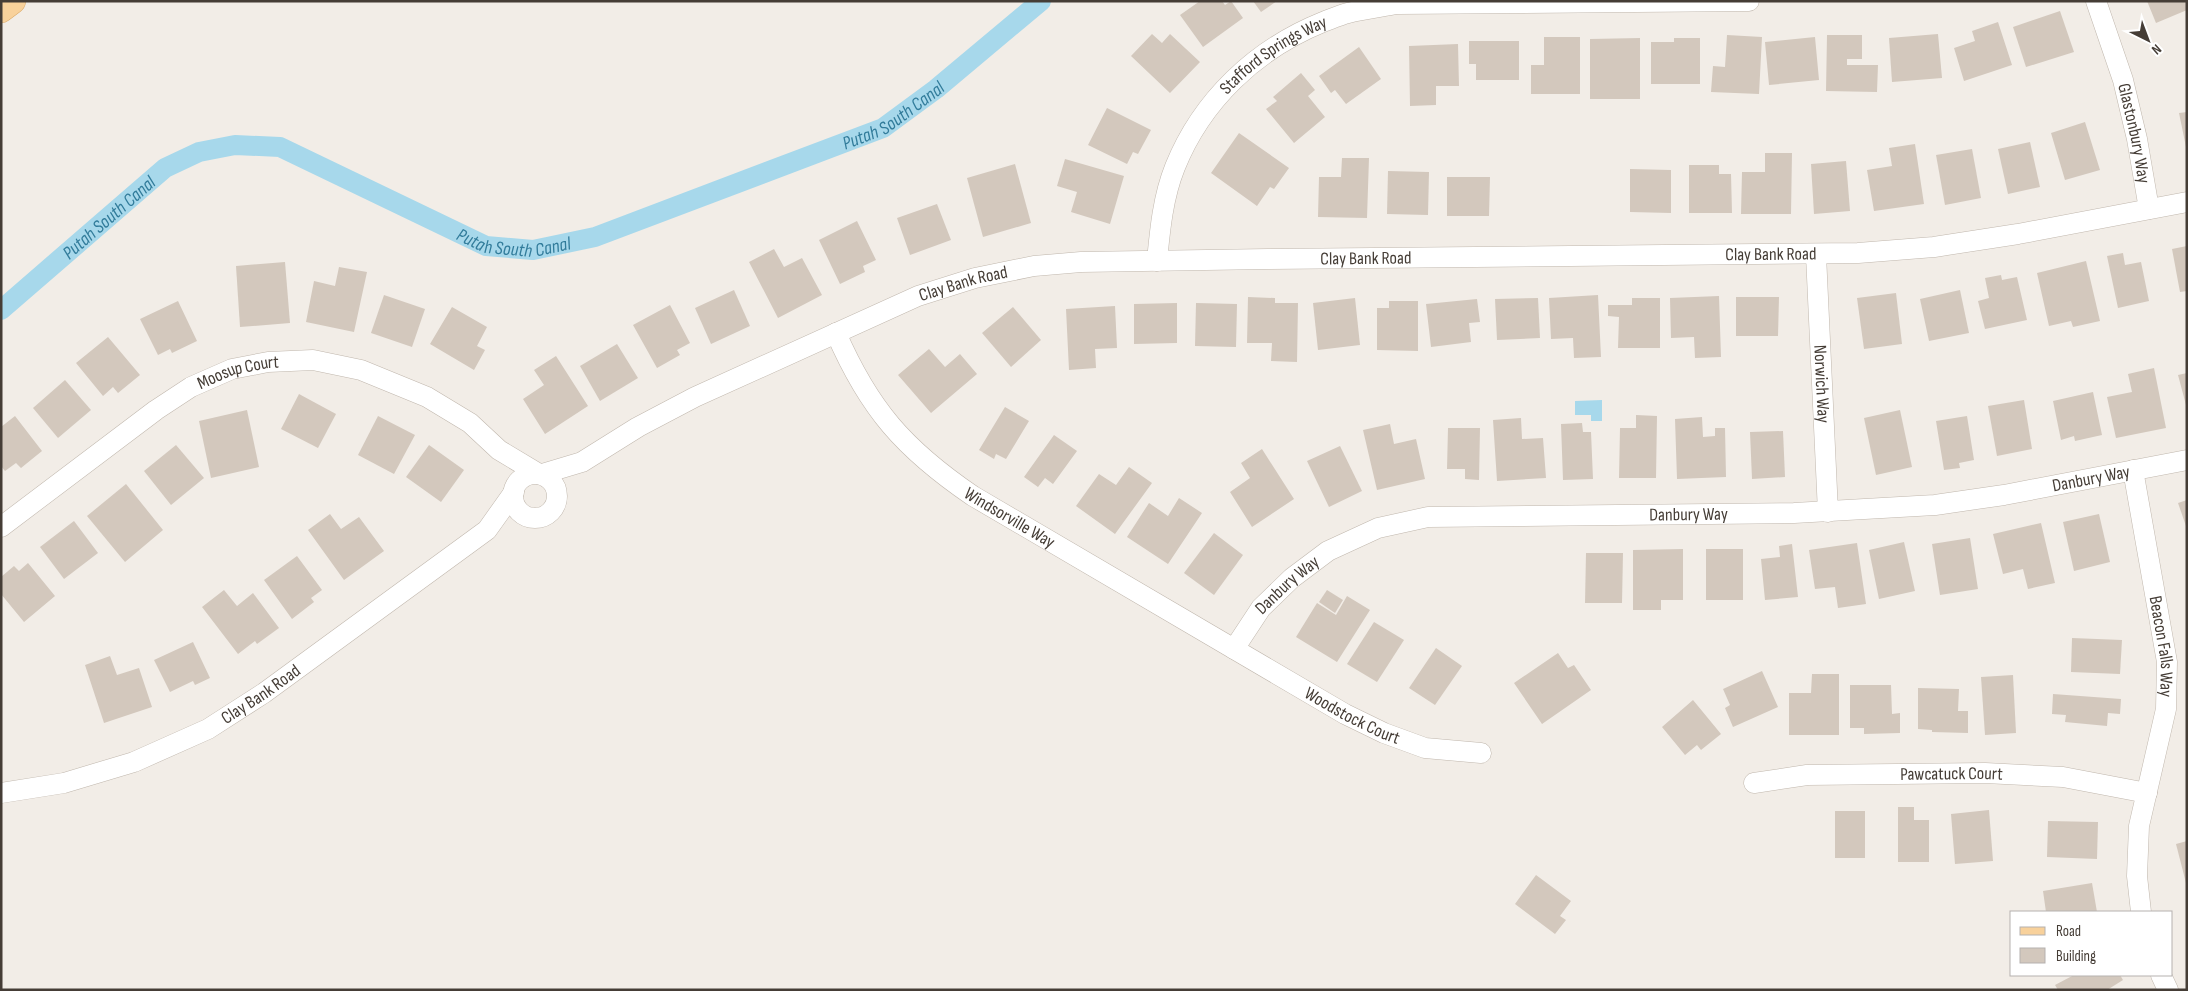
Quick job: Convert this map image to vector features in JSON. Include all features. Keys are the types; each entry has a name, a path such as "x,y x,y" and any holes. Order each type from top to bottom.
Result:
{"main road":[{"path":"1,10 13,1"}],"street":[{"name":"Stafford Springs Way","path":"1158,261 1165,200 1175,168 1191,136 1214,101 1240,72 1273,47 1301,31 1347,13 1397,4 1749,1"},
{"name":"Glastonbury Way","path":"2096,1 2124,80 2137,139 2149,209"},
{"name":"Clay Bank Road","path":"1,792 64,783 125,764 208,729 264,693 487,530 520,480 526,476 582,462 638,427 695,397 918,296 975,278 1043,265 1081,262 1816,255 1934,247 2018,234 2187,202"},
{"name":"Norwich Way","path":"1816,255 1828,512"},
{"name":"Windsorville Way","path":"836,333 859,383 885,419 911,448 940,473 973,496 1234,649"},
{"name":"Moosup Court","path":"1,528 156,410 191,387 232,369 268,362 313,360 361,370 427,397 470,423 499,450 540,474"},
{"name":"Moosup Court","path":"499,450 514,491"},
{"name":"Danbury Way","path":"1234,649 1261,608 1292,578 1328,551 1378,528 1428,517 1828,512 1934,505 2187,460"},
{"name":"Clay Bank Road","path":"487,530 549,513 582,462"},
{"name":"Beacon Falls Way","path":"2133,470 2167,662 2166,709 2139,826 2137,868 2141,911"},
{"path":"540,474 554,484 558,499"},
{"path":"514,491 515,505 520,512 534,518"},
{"name":"Woodstock Court","path":"1234,649 1345,714 1384,732 1425,748 1481,753"},
{"name":"Pawcatuck Court","path":"1754,783 1807,774 1985,773 2063,776 2147,793"},
{"path":"2161,976 2168,990"}],"water":[{"path":"1602,400 1602,421 1591,421 1591,415 1575,415 1575,401"}],"building":[{"path":"1200,1 1222,1 1225,5 1231,1 1243,18 1203,47 1180,15"},
{"path":"1253,1 1277,1 1261,12"},
{"path":"2147,1 2187,1 2187,10 2156,23"},
{"path":"2060,11 2074,52 2026,67 2013,27"},
{"path":"1998,22 2012,65 1964,81 1954,48 1975,41 1972,31"},
{"path":"1152,34 1162,43 1170,34 1200,62 1170,93 1131,56"},
{"path":"1938,34 1942,78 1892,82 1889,38"},
{"path":"1727,35 1762,37 1759,94 1711,92 1713,66 1725,67"},
{"path":"1827,35 1862,35 1862,59 1847,59 1847,65 1878,65 1877,92 1826,91"},
{"path":"1544,37 1580,37 1580,94 1531,94 1531,65 1544,65"},
{"path":"1815,37 1819,80 1769,85 1765,42"},
{"path":"1640,38 1640,99 1590,99 1590,39"},
{"path":"1674,38 1700,38 1700,84 1651,84 1651,42 1674,42"},
{"path":"1469,41 1519,41 1519,80 1476,80 1476,64 1469,64"},
{"path":"1458,44 1459,86 1436,86 1436,105 1410,106 1409,46"},
{"path":"1359,47 1381,79 1346,104 1335,90 1331,93 1319,76"},
{"path":"1301,73 1315,90 1308,96 1325,117 1294,143 1266,109 1277,101 1273,97"},
{"path":"1107,108 1151,130 1138,154 1133,152 1127,164 1088,145"},
{"path":"2187,112 2187,146 2186,147 2179,113"},
{"path":"2085,122 2100,170 2065,180 2051,133"},
{"path":"1239,133 1289,168 1274,189 1270,187 1257,206 1211,173"},
{"path":"2030,142 2040,187 2008,194 1998,149"},
{"path":"1915,144 1924,204 1874,211 1867,170 1892,166 1889,148"},
{"path":"1972,149 1981,198 1945,205 1936,155"},
{"path":"1765,153 1792,153 1791,214 1741,214 1742,172 1765,172"},
{"path":"1342,158 1369,158 1367,218 1318,217 1319,177 1341,177"},
{"path":"1065,159 1124,176 1110,224 1071,212 1077,192 1057,186"},
{"path":"1846,161 1850,211 1814,214 1811,164"},
{"path":"1015,164 1031,223 983,237 967,178"},
{"path":"1689,165 1719,165 1719,174 1731,174 1732,213 1689,213"},
{"path":"1630,169 1671,170 1671,213 1630,212"},
{"path":"1388,171 1429,172 1428,215 1387,214"},
{"path":"1447,177 1490,177 1489,216 1447,216"},
{"path":"937,204 951,240 910,255 897,218"},
{"path":"857,221 876,260 863,266 865,272 840,284 819,240"},
{"path":"2187,246 2187,291 2180,292 2172,249"},
{"path":"774,249 784,267 802,258 822,295 778,318 749,262"},
{"path":"2123,253 2125,265 2141,262 2149,301 2118,308 2107,256"},
{"path":"2086,261 2100,321 2073,327 2071,321 2049,326 2037,273"},
{"path":"285,262 290,323 240,327 236,266"},
{"path":"339,267 367,272 354,332 306,322 314,281 335,286"},
{"path":"2001,275 2002,280 2017,277 2027,320 1985,329 1978,301 1989,298 1985,278"},
{"path":"734,290 750,326 711,344 695,308"},
{"path":"1960,290 1969,333 1929,341 1920,299"},
{"path":"1896,293 1902,344 1864,349 1857,298"},
{"path":"384,295 425,309 412,347 371,333"},
{"path":"1598,295 1601,357 1574,358 1573,338 1551,339 1549,298"},
{"path":"1719,296 1721,357 1695,358 1694,337 1671,338 1670,298"},
{"path":"1248,297 1275,298 1275,303 1298,303 1297,362 1271,361 1272,343 1247,343"},
{"path":"1736,297 1779,297 1778,336 1736,336"},
{"path":"1355,298 1360,345 1318,350 1313,303"},
{"path":"1538,298 1540,338 1497,340 1495,299"},
{"path":"1632,298 1660,298 1660,348 1618,348 1619,317 1608,316 1608,305 1632,305"},
{"path":"1477,299 1480,322 1469,323 1471,342 1431,347 1426,304"},
{"path":"178,301 197,341 172,353 170,349 158,355 140,319"},
{"path":"1389,301 1418,301 1418,351 1377,350 1377,308 1389,308"},
{"path":"1177,303 1177,343 1134,344 1134,304"},
{"path":"1196,303 1237,304 1236,347 1195,346"},
{"path":"670,305 690,343 677,350 680,355 657,368 633,325"},
{"path":"1115,306 1117,348 1095,349 1096,368 1069,370 1066,309"},
{"path":"452,307 487,327 477,346 485,350 474,370 430,344"},
{"path":"1013,307 1041,340 1011,367 982,333"},
{"path":"108,337 140,375 118,393 113,387 103,396 76,363"},
{"path":"617,344 638,378 600,401 580,366"},
{"path":"929,349 945,367 960,354 977,374 931,413 898,375"},
{"path":"556,356 588,406 545,434 523,399 544,385 534,370"},
{"path":"2154,368 2166,428 2116,438 2107,397 2132,392 2128,374"},
{"path":"2187,373 2187,405 2186,405 2178,375"},
{"path":"65,380 91,410 58,438 33,408"},
{"path":"2093,392 2102,435 2075,441 2074,436 2061,440 2053,401"},
{"path":"299,394 336,414 318,448 281,429"},
{"path":"2024,400 2032,449 1997,456 1988,406"},
{"path":"1005,407 1029,421 1006,459 996,454 994,459 979,450"},
{"path":"247,410 259,467 211,478 199,421"},
{"path":"1900,410 1912,467 1876,475 1864,418"},
{"path":"1636,415 1657,416 1656,478 1619,478 1620,428 1636,428"},
{"path":"15,416 42,451 21,468 16,463 5,471 1,466 1,427"},
{"path":"378,416 415,435 394,474 358,455"},
{"path":"1967,416 1974,460 1959,463 1960,468 1944,470 1936,421"},
{"path":"1702,417 1703,437 1715,436 1715,428 1725,428 1726,477 1677,479 1675,419"},
{"path":"1521,418 1522,439 1543,438 1546,478 1497,481 1493,420"},
{"path":"1582,423 1583,432 1591,432 1593,479 1563,480 1561,424"},
{"path":"1390,424 1394,444 1416,439 1425,479 1377,490 1363,430"},
{"path":"1448,428 1480,428 1479,480 1465,479 1465,469 1447,469"},
{"path":"1783,431 1785,477 1752,479 1750,432"},
{"path":"1054,435 1077,451 1053,484 1045,478 1038,487 1024,477"},
{"path":"176,445 204,478 171,505 144,471"},
{"path":"429,445 464,470 441,502 406,477"},
{"path":"1340,446 1362,491 1329,507 1307,461"},
{"path":"1262,449 1294,499 1252,527 1230,492 1250,478 1241,463"},
{"path":"1129,467 1152,483 1115,534 1076,506 1099,474 1116,485"},
{"path":"126,484 163,530 125,562 87,516"},
{"path":"1179,498 1202,513 1168,564 1127,537 1149,503 1168,516"},
{"path":"2187,500 2187,526 2186,526 2178,503"},
{"path":"330,514 341,529 359,517 384,551 344,580 308,530"},
{"path":"2099,514 2110,562 2074,571 2063,522"},
{"path":"74,521 98,553 64,579 40,547"},
{"path":"2041,523 2055,583 2028,589 2023,569 2003,574 1993,534"},
{"path":"1214,533 1243,555 1214,595 1184,573"},
{"path":"1970,538 1978,589 1940,595 1932,544"},
{"path":"1904,542 1915,591 1879,599 1869,550"},
{"path":"1857,543 1866,604 1838,608 1835,587 1815,589 1809,550"},
{"path":"1792,544 1798,597 1765,600 1761,559 1780,557 1779,546"},
{"path":"1683,549 1683,600 1661,600 1661,610 1633,610 1633,550"},
{"path":"1706,549 1743,549 1743,600 1706,600"},
{"path":"1586,553 1623,553 1622,603 1585,603"},
{"path":"297,556 322,590 311,598 314,602 292,619 264,580"},
{"path":"28,563 55,596 24,622 1,594 1,577 14,566 19,571"},
{"path":"224,590 237,606 253,593 279,628 257,644 255,641 238,654 202,607"},
{"path":"1327,590 1343,600 1335,613 1319,602"},
{"path":"1347,596 1370,610 1337,662 1296,637 1317,603 1336,615"},
{"path":"1374,622 1404,640 1377,682 1347,664"},
{"path":"2072,638 2122,640 2120,674 2071,672"},
{"path":"193,642 210,678 195,685 193,681 170,692 154,660"},
{"path":"1436,648 1462,666 1435,705 1409,688"},
{"path":"1558,653 1568,668 1574,665 1591,690 1542,724 1514,683"},
{"path":"110,656 117,675 139,668 152,707 104,723 85,665"},
{"path":"1762,671 1778,707 1733,727 1725,708 1730,705 1723,689"},
{"path":"1812,674 1839,674 1839,735 1789,735 1789,693 1811,693"},
{"path":"2013,675 2016,733 1985,735 1981,677"},
{"path":"1850,685 1891,685 1892,714 1900,713 1900,733 1864,734 1864,728 1850,728"},
{"path":"1918,688 1959,689 1958,711 1968,711 1968,733 1932,732 1932,730 1918,729"},
{"path":"2053,694 2121,699 2120,714 2108,713 2107,726 2065,722 2066,715 2052,714"},
{"path":"1693,700 1721,734 1701,750 1697,745 1685,755 1662,727"},
{"path":"1898,807 1914,807 1914,820 1929,820 1929,862 1898,862"},
{"path":"1989,810 1993,861 1955,864 1951,814"},
{"path":"1835,811 1865,811 1865,858 1835,858"},
{"path":"2048,821 2098,822 2097,859 2047,857"},
{"path":"2187,841 2187,883 2186,883 2176,844"},
{"path":"1536,875 1571,901 1560,916 1566,920 1555,934 1515,904"},
{"path":"2092,883 2097,911 2046,911 2043,891"},
{"path":"2072,976 2121,976 2123,980 2107,990 2058,990 2055,985"}],"waterway":[{"name":"Putah South Canal","path":"1,310 165,168 199,152 235,145 280,147 486,246 533,250 595,237 883,128 936,89 1041,1"}]}
